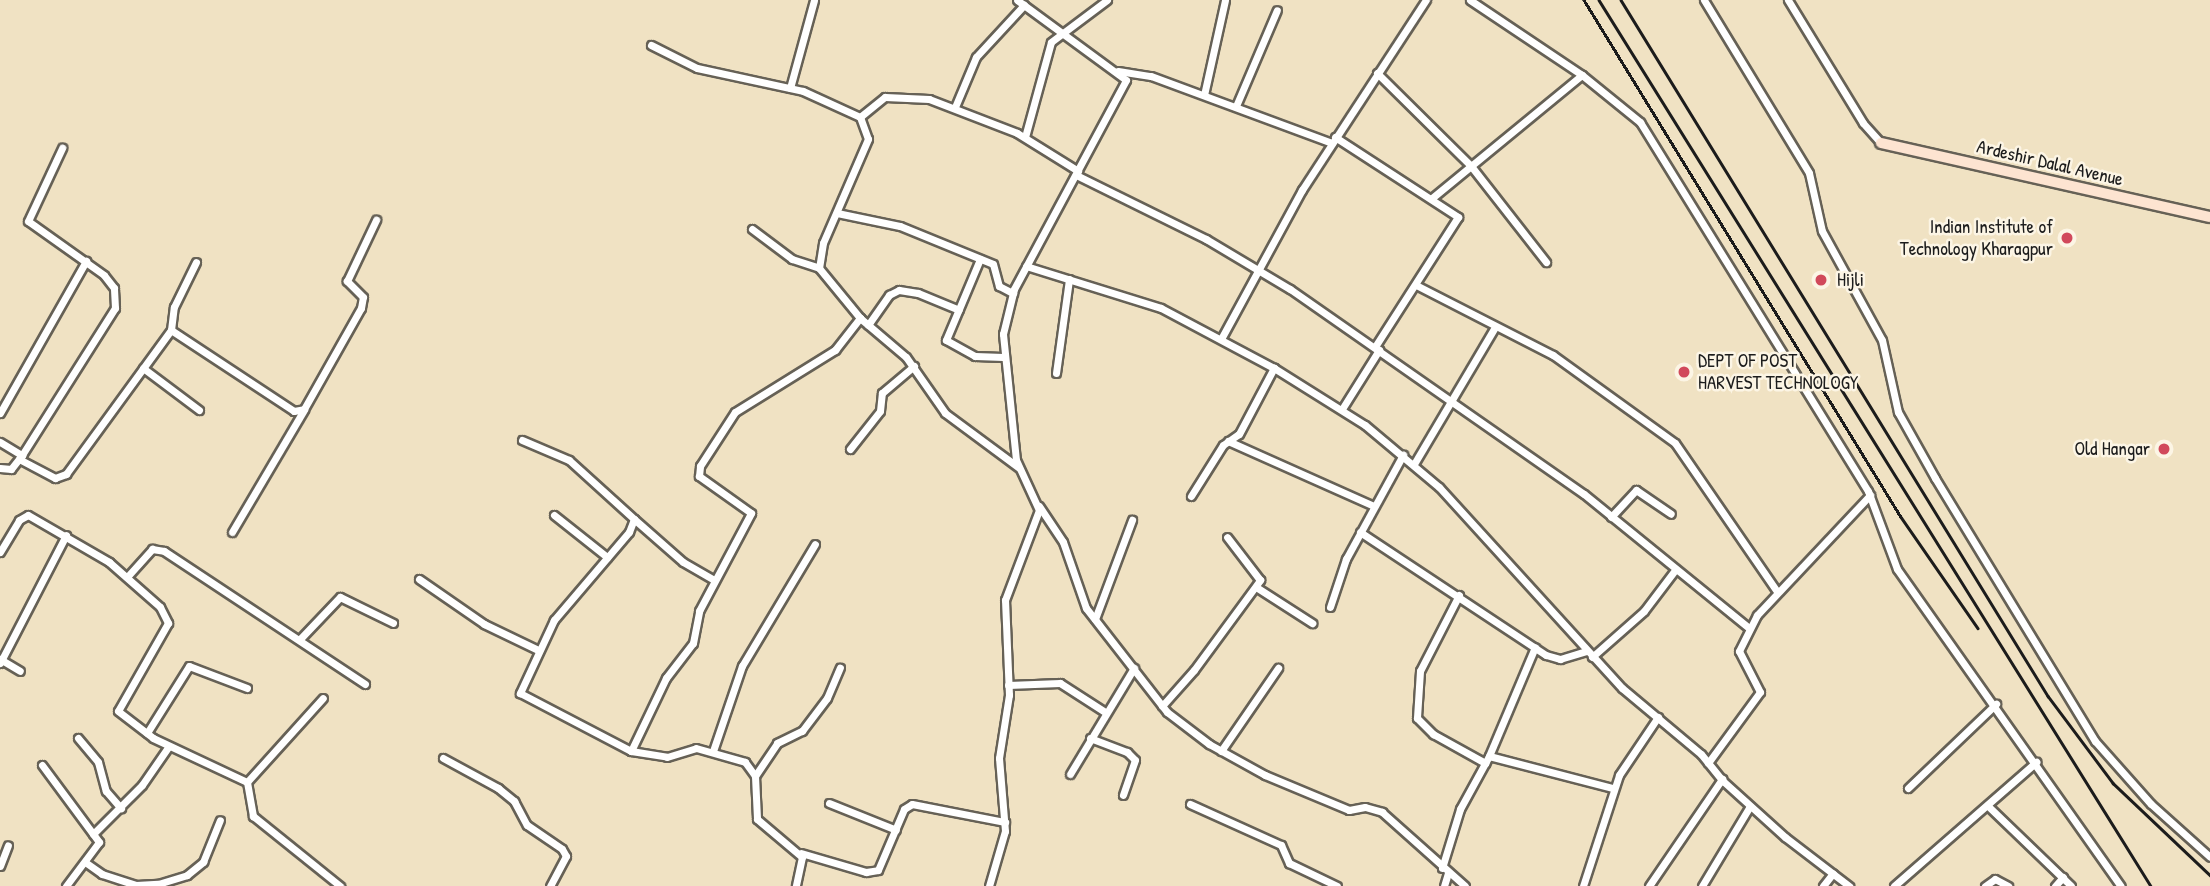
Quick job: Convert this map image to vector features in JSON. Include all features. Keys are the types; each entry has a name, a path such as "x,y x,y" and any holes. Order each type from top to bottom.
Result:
{"street":[{"path":"790,88 814,0"},
{"path":"1025,137 1048,48 1062,31 1107,0"},
{"path":"1204,95 1225,0"},
{"path":"1221,339 1256,268 1334,140 1426,0"},
{"path":"1470,0 1618,101 1649,135 1870,495 1891,558 1996,704 2121,886"},
{"path":"1704,0 1809,173 1822,231 1882,340 1898,412 1935,478 2095,741 2151,804 2210,857"},
{"path":"1788,0 1863,123 1881,143"},
{"path":"955,107 976,57 1021,2 1118,71 1125,85 1026,266 1013,293 1003,334 1003,357 1018,467 1039,506 1057,530 1080,596 1095,619 1162,706 1222,751 1349,810 1365,807 1382,812 1445,871 1465,886"},
{"path":"1236,106 1277,10"},
{"path":"651,46 697,68 790,88 860,117 868,139 819,255 819,268"},
{"path":"1118,71 1143,74 1334,140 1432,198 1458,217 1342,409"},
{"path":"1377,73 1471,166 1546,262"},
{"path":"1432,198 1581,75"},
{"path":"860,117 877,100 894,96 918,97 955,107 1025,137 1077,173 1256,268 1452,400 1611,517 1749,628"},
{"name":"Ardeshir Dalal Avenue","path":"1881,143 2210,217"},
{"path":"0,468 11,469 20,457 115,308 111,283 86,261 28,221 62,148"},
{"path":"837,213 900,226 980,259 996,267 999,286 1013,293"},
{"path":"232,532 361,308 363,297 347,281 376,220"},
{"path":"752,229 792,259 819,268 860,318 914,366 951,418 1018,467"},
{"path":"980,259 948,342 975,356 1003,357"},
{"path":"0,413 86,261"},
{"path":"0,442 20,457 61,478 171,330 176,301 196,262"},
{"path":"1026,266 1149,302 1221,339 1342,409 1413,464 1590,654 1708,763 1750,806 1849,886"},
{"path":"1056,373 1069,279"},
{"path":"1416,285 1553,355 1675,443 1776,590"},
{"path":"867,325 889,295 899,290 918,293 959,310"},
{"path":"631,751 666,678 693,643 699,611 751,513 698,471 746,402 835,350 860,318"},
{"path":"1413,464 1495,327"},
{"path":"171,330 294,411 304,409"},
{"path":"849,449 880,411 882,393 914,366"},
{"path":"143,368 199,410"},
{"path":"1191,496 1228,441 1240,434 1273,368"},
{"path":"522,440 569,460 683,562 715,580"},
{"path":"1228,441 1374,506"},
{"path":"1330,607 1360,532 1403,456"},
{"path":"1611,517 1636,491 1671,514"},
{"path":"1708,763 1760,692 1739,651 1749,628 1776,590 1870,495"},
{"path":"989,886 1005,822 999,758 1004,713 1009,699 1005,600 1039,506"},
{"path":"554,515 607,557"},
{"path":"0,552 23,516 65,535 127,578 168,618 117,706 147,733 169,746 247,782"},
{"path":"634,519 629,532 563,609 538,650 520,688 523,697 631,751 667,757 696,748 713,751 737,758 755,776"},
{"path":"1095,619 1132,520"},
{"path":"1360,532 1535,647 1560,659 1590,654 1644,611 1675,570"},
{"path":"20,671 0,661 65,535"},
{"path":"1162,706 1195,670 1260,577 1227,537"},
{"path":"713,751 742,666 815,544"},
{"path":"127,578 157,548 365,684"},
{"path":"419,579 484,624 538,650"},
{"path":"1255,587 1312,623"},
{"path":"1459,596 1420,671 1417,719 1433,734 1487,760 1614,789"},
{"path":"300,639 331,602 341,597 355,601 393,623"},
{"path":"1444,886 1460,809 1487,760 1535,647"},
{"path":"147,733 189,666 247,688"},
{"path":"840,668 827,698 802,731 777,743 755,776 757,819 799,853 872,872 881,866 904,809 916,804 1005,822"},
{"path":"1070,774 1134,668"},
{"path":"1222,751 1278,668"},
{"path":"1008,685 1060,683 1105,712"},
{"path":"247,782 323,698"},
{"path":"1908,788 1996,704"},
{"path":"1583,886 1614,789 1658,718"},
{"path":"78,738 98,762 106,791 121,808"},
{"path":"1090,738 1127,752 1135,760 1124,795"},
{"path":"93,834 121,808 169,746"},
{"path":"443,758 498,788 513,802 527,825 562,849 566,856 550,886"},
{"path":"1894,886 2036,762"},
{"path":"42,765 93,834 99,847 66,886"},
{"path":"1649,886 1722,779"},
{"path":"247,782 253,817 340,886"},
{"path":"829,803 896,830"},
{"path":"1190,804 1281,845 1289,863 1337,886"},
{"path":"1702,886 1750,806"},
{"path":"1988,806 2071,886"},
{"path":"85,862 113,878 149,886 199,868 220,820"},
{"path":"0,866 8,845"},
{"path":"796,886 803,862 799,853"},
{"path":"1823,886 1833,873"},
{"path":"2054,886 2063,877"},
{"path":"1985,886 1995,879 2008,886"}],"railway":[{"path":"1584,0 1901,517 1978,628"},
{"path":"1599,0 2151,886"},
{"path":"1621,0 2048,696 2113,783 2210,875"}],"place":[{"name":"Indian Institute of Technology Kharagpur","path":"2067,238"},
{"name":"Hijli","path":"1821,280"},
{"name":"DEPT OF POST HARVEST TECHNOLOGY","path":"1684,372"},
{"name":"Old Hangar","path":"2164,449"}]}
